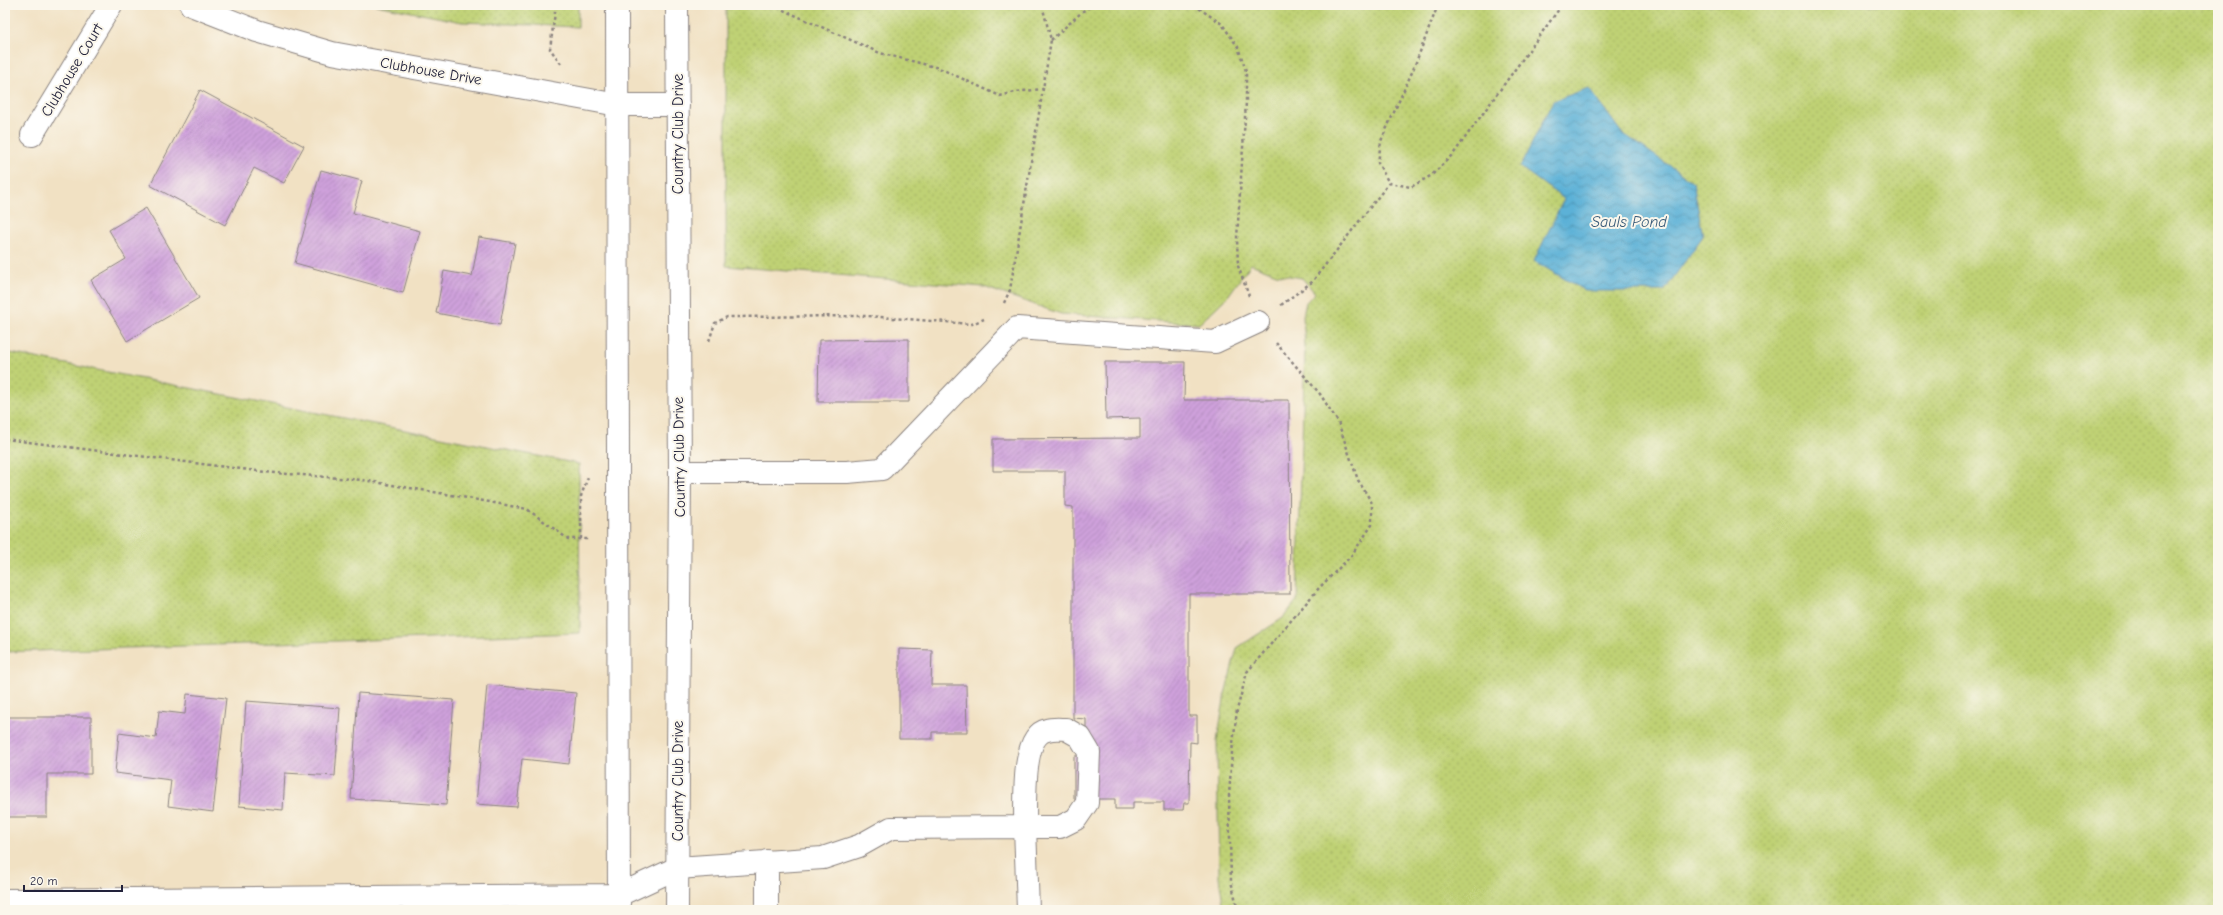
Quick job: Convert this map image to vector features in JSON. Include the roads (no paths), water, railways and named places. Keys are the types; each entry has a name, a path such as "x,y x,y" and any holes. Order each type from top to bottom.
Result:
{"main road":[{"name":"Clubhouse Court","path":"32,135 111,5"},
{"name":"Clubhouse Drive","path":"191,5 257,32 332,53 618,105 678,105"},
{"path":"617,5 619,903"},
{"name":"Country Club Drive","path":"677,5 680,472 678,910"},
{"path":"680,472 847,472 882,469 1017,328 1215,342 1258,322"},
{"path":"5,900 619,903 677,868 823,858 859,846 891,828 1026,827 1060,827 1076,819 1087,804 1089,752 1080,737 1066,729 1046,730 1034,739 1027,761 1026,827 1028,910"},
{"path":"767,861 767,910"}],"water":[{"name":"Sauls Pond","path":"1589,88 1621,132 1693,182 1703,236 1664,291 1585,291 1534,261 1564,199 1520,167 1553,101"}]}
